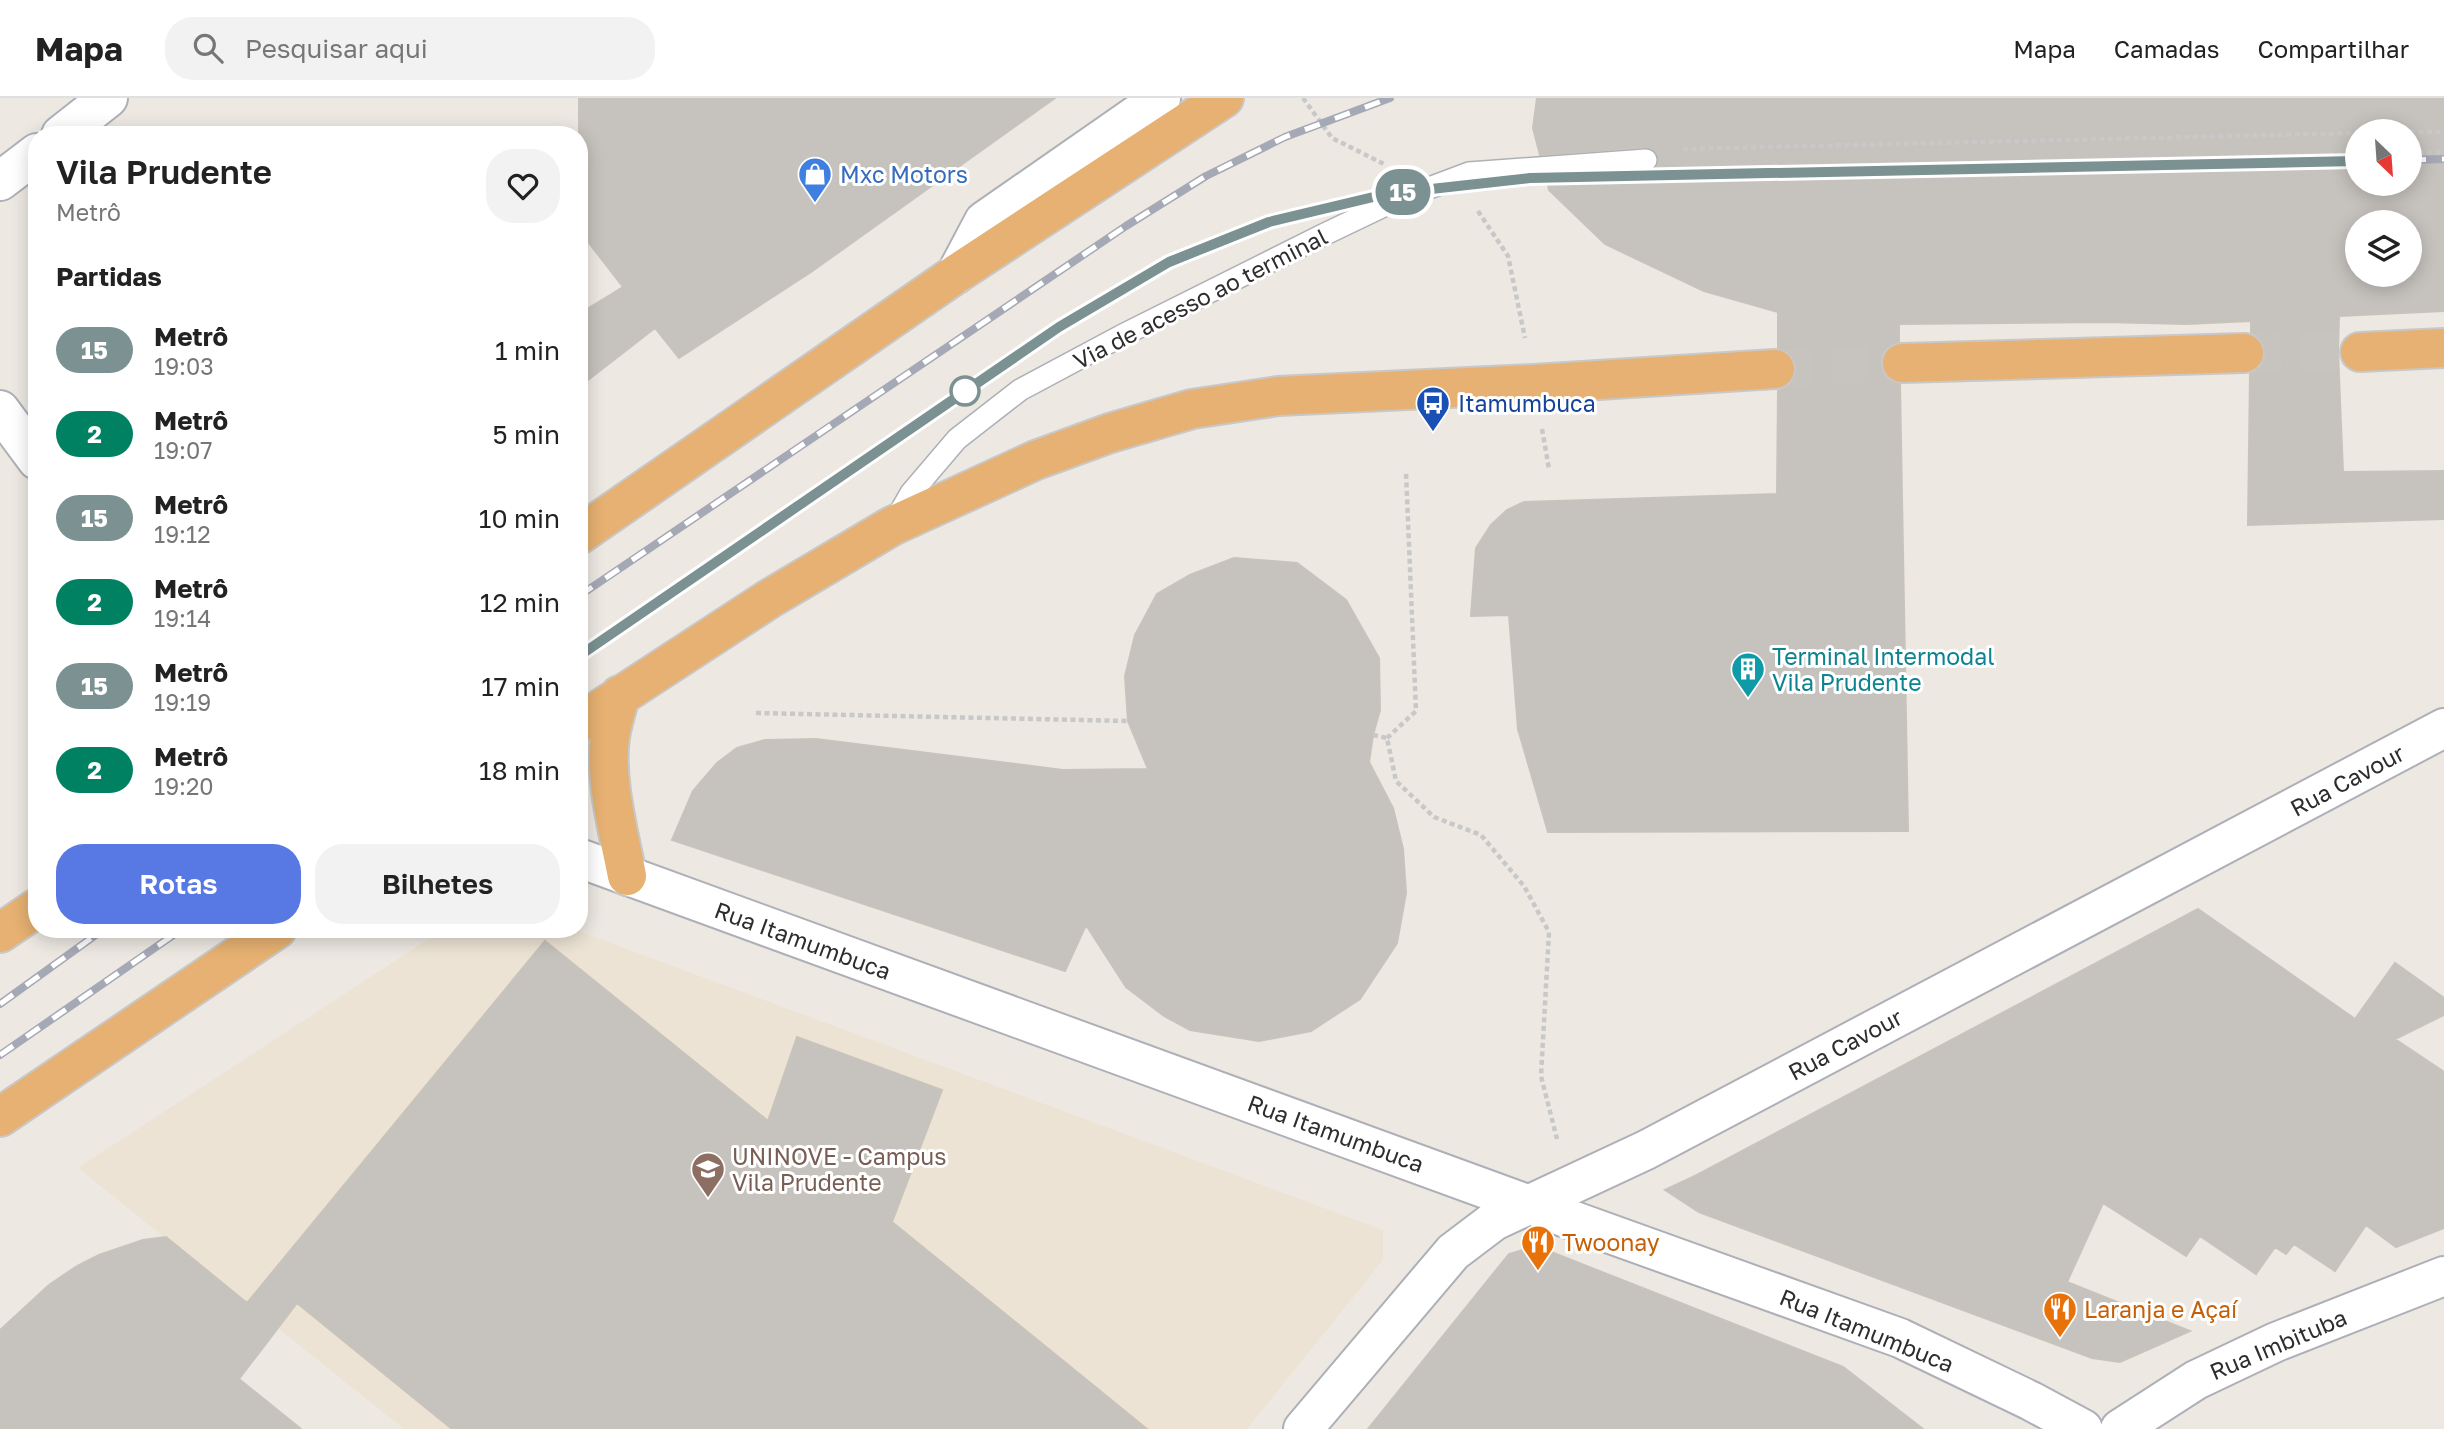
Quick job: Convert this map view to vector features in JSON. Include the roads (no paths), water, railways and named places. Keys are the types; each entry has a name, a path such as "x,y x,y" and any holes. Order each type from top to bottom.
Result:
{"highway":[{"path":"588,529 956,274 1224,98"},
{"path":"2360,352 2444,348"},
{"path":"1902,363 2244,353"},
{"path":"588,717 769,599 892,526 1036,460 1110,433 1192,409 1278,396 1775,369"},
{"path":"620,695 610,739 610,765 612,798 627,876"},
{"path":"0,933 28,914"},
{"path":"0,1117 263,938"}],"street":[{"path":"72,126 108,98"},
{"path":"956,274 984,221 1161,98"},
{"path":"0,181 28,160"},
{"path":"0,410 28,448"},
{"name":"Rua Cavour","path":"1303,1429 1453,1252 1494,1222 1527,1204 1646,1150 2444,728"},
{"name":"Rua Itamumbuca","path":"588,861 1900,1338 2083,1429"},
{"name":"Rua Imbituba","path":"2120,1429 2159,1401 2196,1380 2276,1342 2444,1276"}],"lane":[{"name":"Via de acesso ao terminal","path":"892,526 911,493 957,439 1020,390 1323,234 1392,202 1439,187 1469,173 1646,160"}],"tunnel":[{"path":"2244,353 2360,352"},
{"path":"1775,369 1902,363"}],"railway":[{"path":"588,590 1126,226 1206,176 1285,137 1390,98"},
{"path":"2422,160 2444,159"},
{"path":"588,650 1058,327 1169,262 1269,222 1386,194 1530,178 2345,161"},
{"path":"0,1004 92,938"},
{"path":"0,1055 169,938"}],"metro line":[{"name":"15","path":"588,650 1059,327 1169,262 1269,222 1386,194 1530,178 2345,161"}],"place":[{"name":"Mxc Motors","path":"815,204"},
{"name":"Itamumbuca","path":"1433,433"},
{"name":"Terminal Intermodal Vila Prudente","path":"1748,699"},
{"name":"UNINOVE - Campus Vila Prudente","path":"708,1199"},
{"name":"Twoonay","path":"1538,1272"},
{"name":"Laranja e Açaí","path":"2060,1339"}]}
